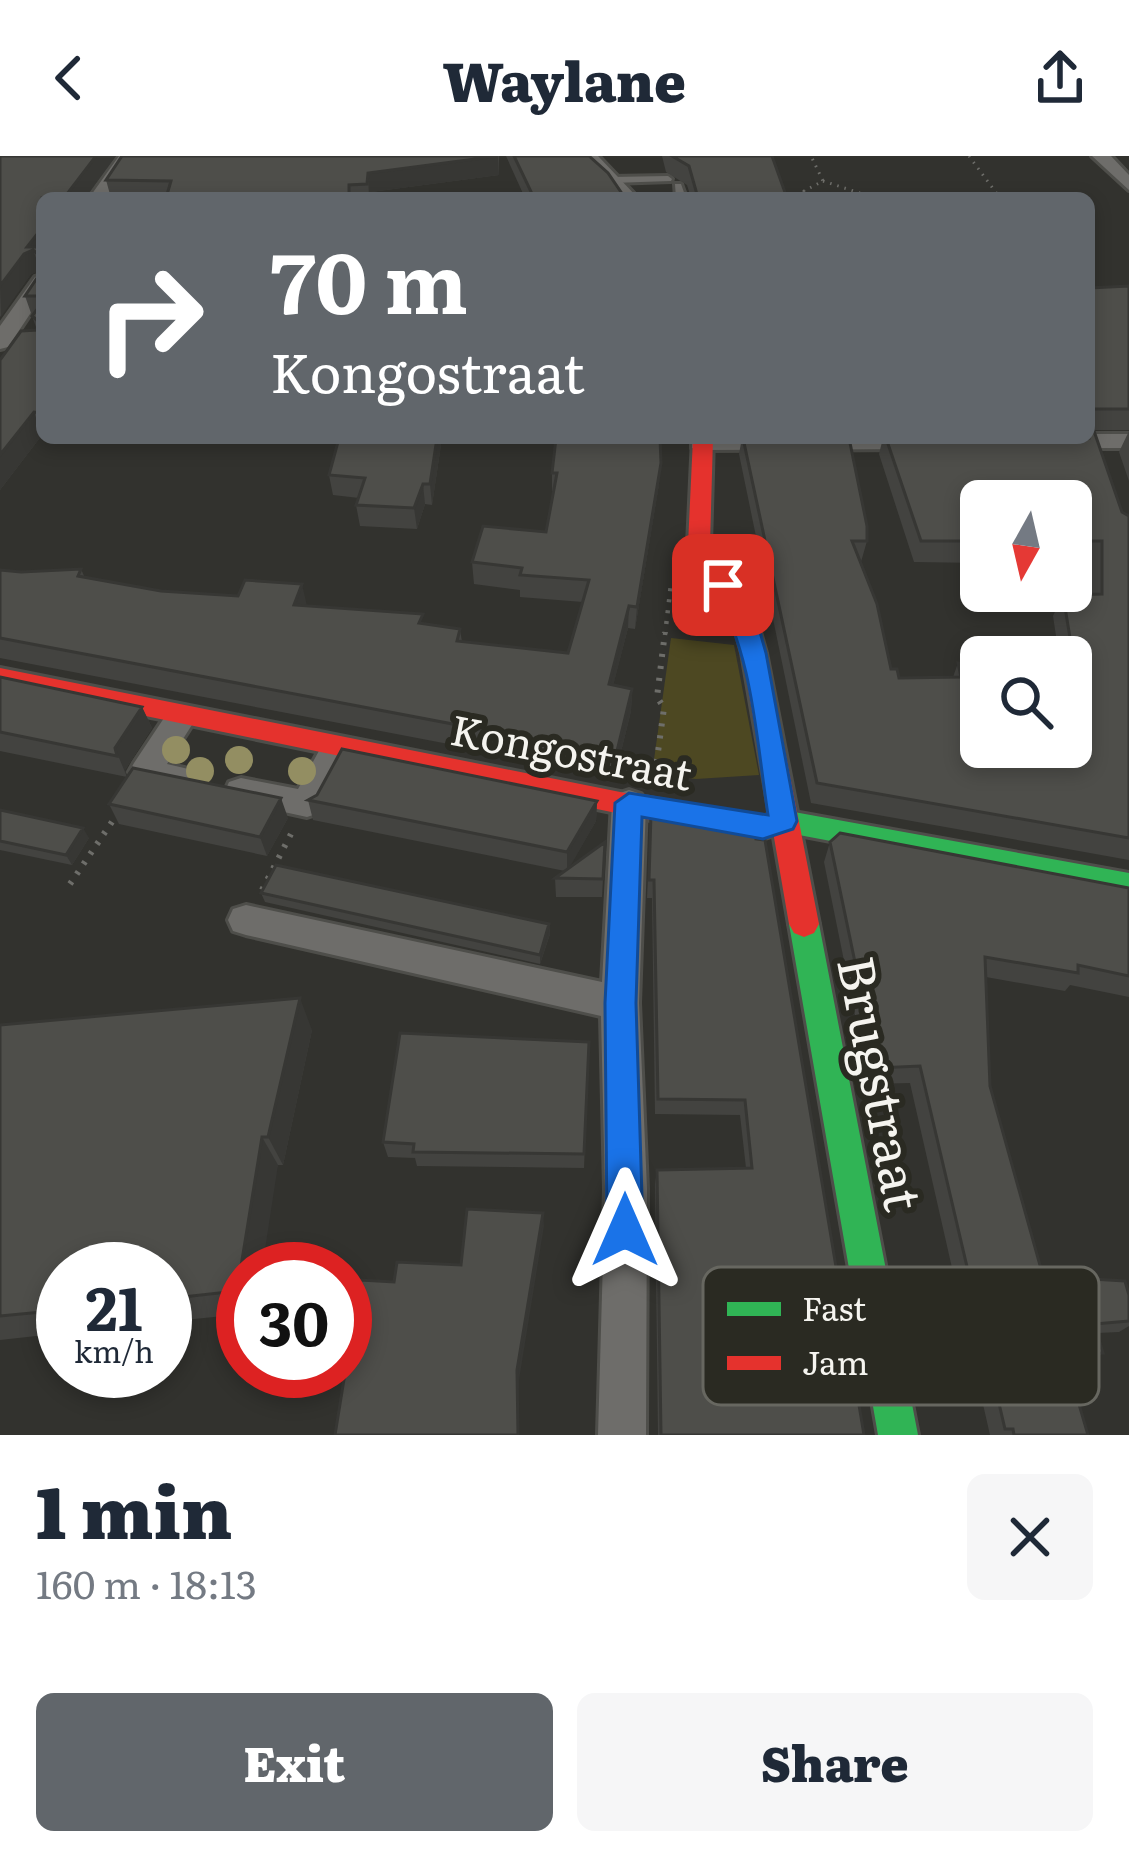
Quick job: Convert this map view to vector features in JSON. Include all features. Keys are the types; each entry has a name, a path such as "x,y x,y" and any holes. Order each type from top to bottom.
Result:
{"street":[{"path":"102,192 128,156"},
{"path":"588,156 624,192"},
{"path":"1102,156 1129,185"},
{"path":"7,344 36,292"},
{"path":"1048,444 1100,452 1129,441"},
{"path":"702,444 699,544 711,568"},
{"name":"Brugstraat","path":"711,568 744,618 867,1267"},
{"name":"Kongostraat","path":"0,676 336,748 763,828 783,821 1129,885"},
{"path":"181,717 145,772 307,804 336,748"},
{"path":"622,1435 626,1190 620,1003 629,803"},
{"path":"246,920 620,1003"},
{"name":"Brugstraat","path":"892,1405 898,1435"}],"lane":[{"path":"613,180 668,179"}],"path":[{"path":"811,156 823,182"},
{"path":"969,156 996,192"},
{"path":"805,192 823,182 856,192"},
{"path":"629,803 654,775 664,708 657,697 671,584 711,568"},
{"path":"70,884 145,772"},
{"path":"246,920 307,804"}],"shaded area":[{"path":"671,638 734,645 759,775 696,779 652,774"}],"building":[{"path":"0,156 96,156 69,192 36,192 36,236 27,247 36,247 36,252 24,254 0,286"},
{"path":"122,156 498,156 368,173 367,184 349,185 349,192 168,192 171,181 106,180"},
{"path":"514,156 589,156 621,192 531,192"},
{"path":"672,156 772,156 785,192 696,192 689,166"},
{"path":"36,280 36,296 25,296"},
{"path":"1129,286 1129,409 1095,409 1095,288"},
{"path":"36,330 36,412 0,455 0,360 21,331"},
{"path":"1095,434 1122,512 1129,516 1129,838 817,783 744,444 850,444 867,526 867,541 852,541 877,604 891,669 897,669 899,678 960,677 960,768 1092,768 1092,636 1070,636 1066,612 1092,612 1092,594 1102,594 1102,541 1092,541 1092,480 960,480 960,541 921,541 888,444 1095,444"},
{"path":"337,444 436,444 430,484 423,484 414,508 356,505 365,478 329,475"},
{"path":"555,444 660,444 637,607 629,606 609,684 632,689 616,755 0,638 0,570 81,569 78,576 161,591 238,596 245,580 302,584 294,605 423,614 419,623 460,629 457,641 568,653 589,580 520,575 522,568 472,562 483,526 546,532 557,473 552,473"},
{"path":"0,677 142,707 115,748 117,756 0,732"},
{"path":"342,749 597,801 567,852 308,800 317,795"},
{"path":"133,768 281,798 260,837 109,804"},
{"path":"0,810 83,828 66,855 0,841"},
{"path":"651,813 756,829 756,839 765,840 836,1267 703,1267 703,1405 859,1405 864,1435 661,1435 657,1170 752,1168 745,1100 658,1099 654,880 649,880"},
{"path":"840,833 1129,888 1129,976 1078,965 1078,973 985,957 990,1086 1040,1267 967,1267 920,1066 877,1068 830,842"},
{"path":"605,842 603,879 555,878"},
{"path":"276,865 549,924 540,955 261,893"},
{"path":"300,998 268,1137 262,1137 245,1242 216,1242 216,1293 192,1296 192,1242 36,1242 36,1313 0,1316 0,1025"},
{"path":"400,1033 589,1042 584,1154 413,1152 414,1144 383,1142"},
{"path":"467,1209 543,1213 517,1370 518,1435 335,1435 341,1398 372,1398 372,1281 394,1282 397,1262 461,1265"},
{"path":"1099,1279 1125,1281 1129,1321 1099,1324"},
{"path":"999,1405 1079,1405 1088,1435 1014,1435 1013,1429 1005,1429"}],"traffic: fast":[{"path":"665,812 762,828 783,821 1129,885"},
{"path":"804,924 867,1267"},
{"path":"892,1405 898,1435"}],"traffic: jam":[{"path":"703,444 699,545 744,618 754,653 804,924"},
{"path":"0,677 665,812"}],"route":[{"path":"625,1230 620,1003 629,803 763,828 783,821 754,653 744,618 723,585"}]}
